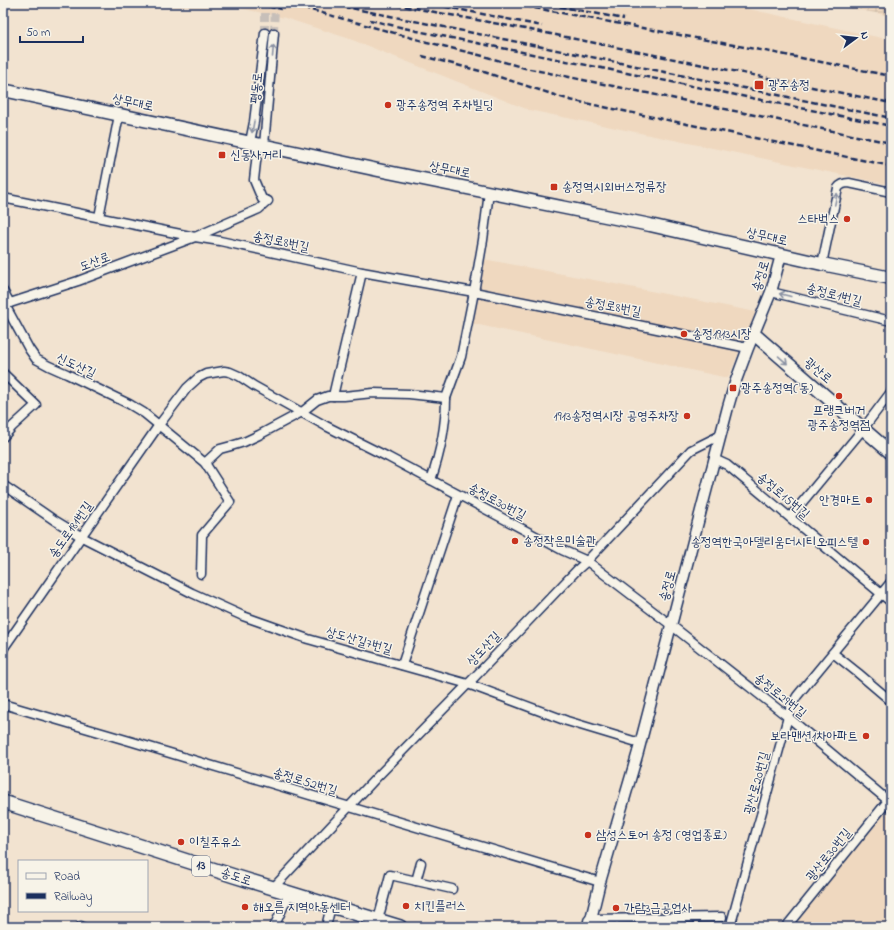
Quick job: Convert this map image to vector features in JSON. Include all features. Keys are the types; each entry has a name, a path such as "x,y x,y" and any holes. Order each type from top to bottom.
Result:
{"main road":[{"name":"상무대로","path":"3,90 643,224 891,278"},
{"name":"광산로","path":"754,334 891,454"},
{"name":"송도로","path":"3,802 289,894 400,927"}],"street":[{"name":"평동로","path":"257,144 254,122 265,32"},
{"name":"평동로","path":"257,144 274,33"},
{"path":"99,217 119,114"},
{"name":"도산로","path":"6,305 78,281 195,237 259,209 268,201 262,199 254,180 257,144"},
{"path":"822,264 838,188 840,185 849,183 891,192"},
{"path":"431,480 436,466 444,431 446,398 461,357 483,240 489,192"},
{"path":"3,198 195,237"},
{"name":"송정로8번길","path":"195,237 220,241 362,272 474,292 748,348"},
{"name":"송정로","path":"588,924 640,743 719,436 733,388 771,292 781,255"},
{"path":"333,396 362,272"},
{"name":"신도산길","path":"3,291 6,305 29,350 36,359 129,404 144,413 159,425"},
{"name":"송정로1번길","path":"771,292 891,321"},
{"name":"송정로30번길","path":"210,373 224,371 239,376 326,426 388,457 562,550 587,561 671,625"},
{"name":"송도로181번길","path":"3,648 159,425 187,388 198,378 210,373"},
{"path":"3,374 36,405 3,437"},
{"path":"790,517 863,429 891,392"},
{"path":"205,464 220,448 244,442 259,435 302,412 317,400 328,396 373,393 409,394 446,398"},
{"path":"159,425 205,464 230,502 202,535 201,574"},
{"name":"상도산길","path":"273,888 348,807 468,684 576,570 587,561 691,450 719,436"},
{"name":"송정로15번길","path":"714,459 727,465 891,602"},
{"name":"상도산길7번길","path":"3,485 54,520 82,536 192,593 243,616 308,639 468,684 567,721 640,743"},
{"path":"402,666 458,494"},
{"name":"광산로20번길","path":"731,927 791,706 797,696 891,582"},
{"name":"송정로29번길","path":"671,625 890,800"},
{"path":"833,653 891,701"},
{"name":"송정로52번길","path":"3,704 600,882"},
{"name":"광산로30번길","path":"786,927 890,800"},
{"path":"416,881 422,863"},
{"path":"378,920 390,875 452,889"},
{"path":"274,927 289,894"},
{"path":"326,927 331,906"},
{"path":"588,924 722,917"}],"shaded area":[{"path":"217,3 721,3 891,40 891,185 529,110 350,39 285,18"},
{"path":"824,3 891,3 891,16"},
{"name":"송정1913시장","path":"478,258 756,312 728,378 465,322"},
{"path":"891,803 891,927 786,927"}],"tunnel":[{"path":"265,3 265,33"},
{"path":"274,33 275,3"}],"railway":[{"path":"251,3 281,9"},
{"path":"286,3 525,68 891,143"},
{"path":"326,3 891,118"},
{"path":"387,3 541,32 891,103"},
{"path":"427,3 542,26"},
{"path":"508,3 891,76"},
{"path":"542,3 624,19"},
{"path":"370,20 417,31 891,126"},
{"path":"422,56 484,72 570,100 891,166"}],"place":[{"name":"광주송정","path":"759,85"},
{"name":"광주송정역 주차빌딩","path":"388,105"},
{"name":"신동사거리","path":"222,155"},
{"name":"송정역시외버스정류장","path":"554,187"},
{"name":"스타벅스","path":"847,219"},
{"name":"송정1913시장","path":"684,334"},
{"name":"광주송정역(동)","path":"733,388"},
{"name":"프랭크버거 광주송정역점","path":"839,396"},
{"name":"1913송정역시장 공영주차장","path":"687,416"},
{"name":"안경마트","path":"869,500"},
{"name":"송정작은미술관","path":"515,541"},
{"name":"송정역한국아델리움더시티오피스텔","path":"866,542"},
{"name":"보라맨션1차아파트","path":"866,736"},
{"name":"삼성스토어 송정 (영업종료)","path":"588,835"},
{"name":"이칠주유소","path":"181,842"},
{"name":"치킨플러스","path":"406,906"},
{"name":"해오름 지역아동센터","path":"245,907"},
{"name":"가람3급공업사","path":"616,908"}]}
